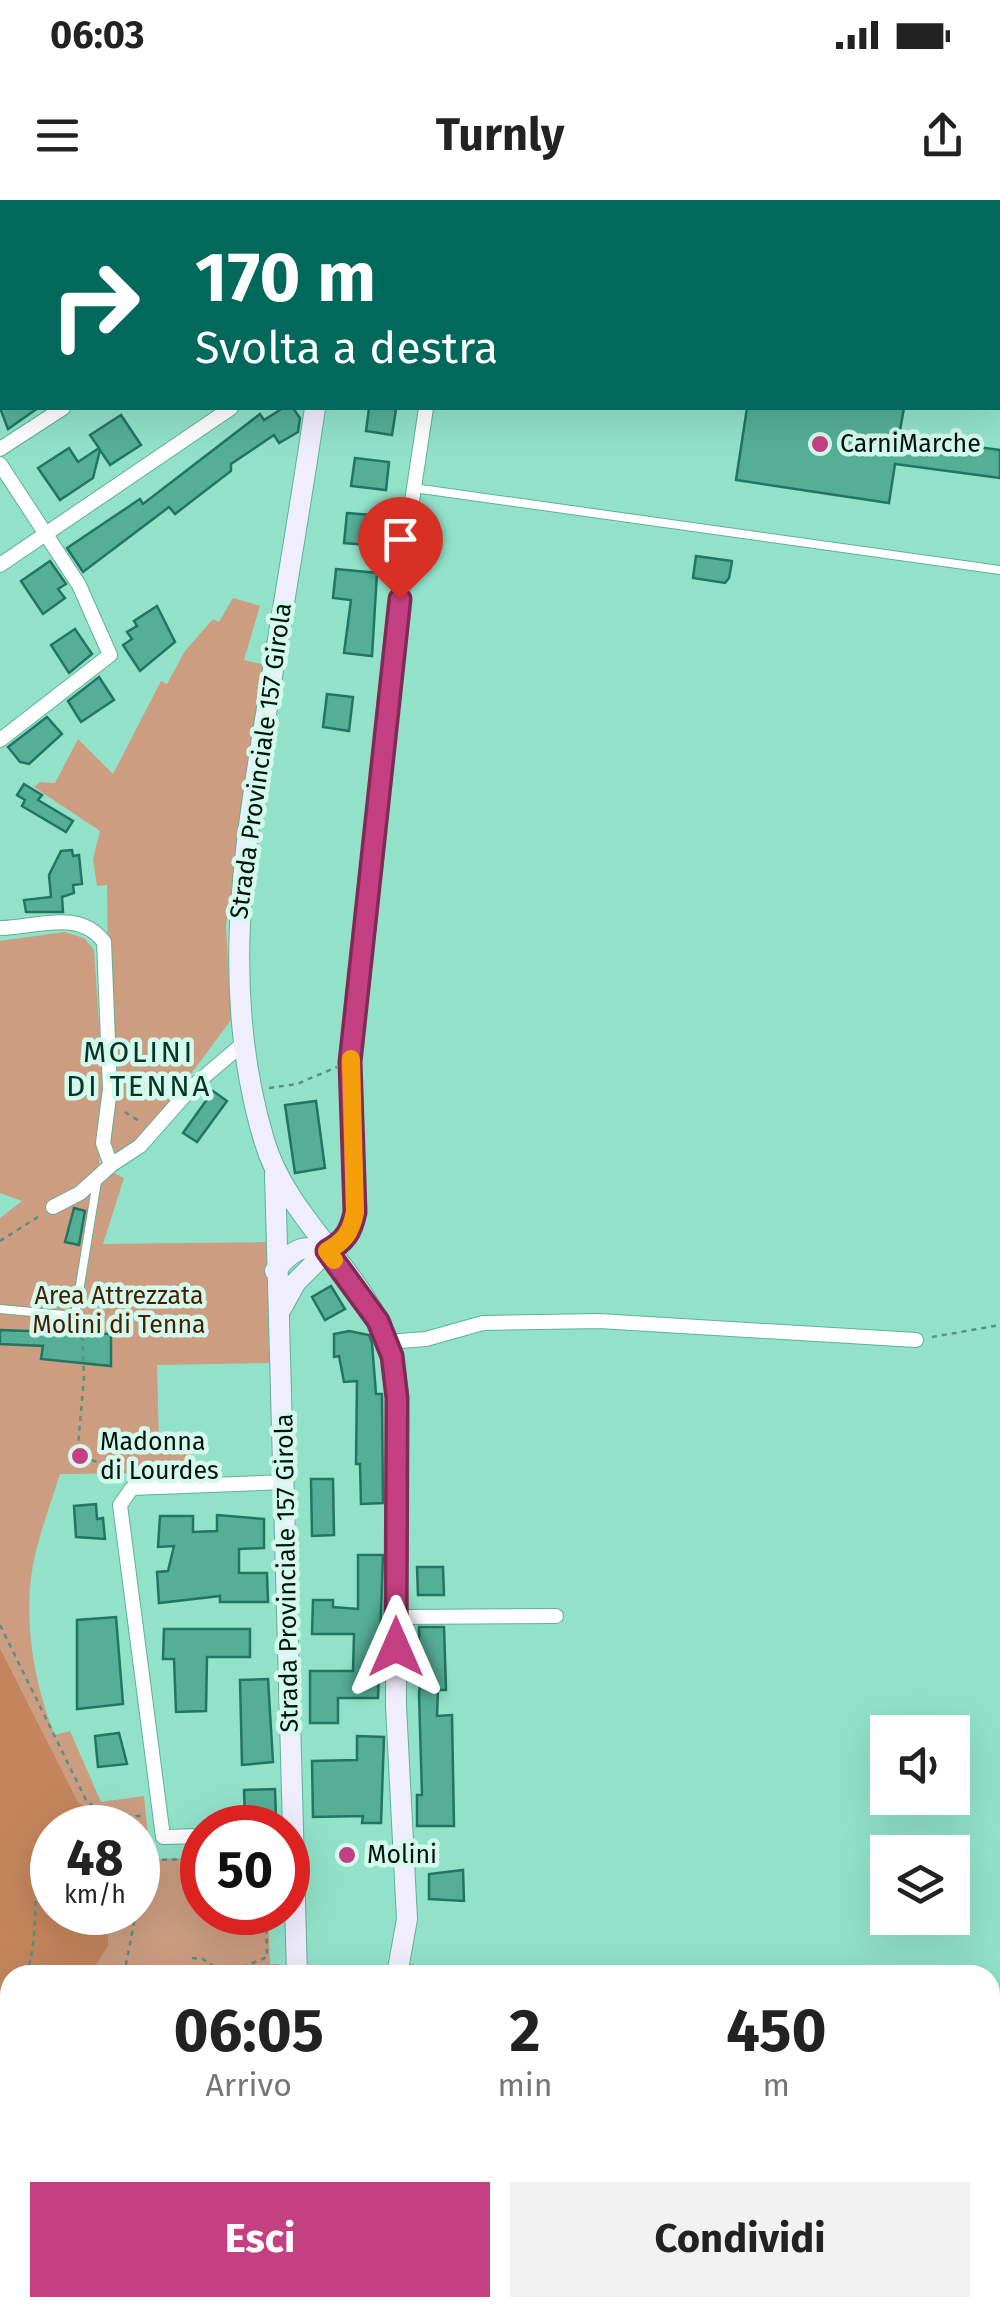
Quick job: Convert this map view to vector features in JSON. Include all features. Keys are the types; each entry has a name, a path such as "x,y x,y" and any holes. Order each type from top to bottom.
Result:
{"main road":[{"name":"Strada Provinciale 157 Girola","path":"291,1805 275,1172 253,1090 236,965 239,889 315,410"},
{"name":"Strada Provinciale 157 Girola","path":"275,1172 358,1290 387,1342 397,1398 396,1617 407,1919 399,1965"},
{"path":"275,1271 299,1248 310,1246 327,1251 296,1282 281,1309"},
{"name":"Strada Provinciale 157 Girola","path":"295,1935 297,1965"}],"street":[{"path":"0,449 60,410"},
{"path":"0,565 228,410"},
{"path":"327,1251 341,1244 352,1228 355,1212 350,1062 426,410"},
{"path":"0,464 78,585 110,656 0,740"},
{"path":"0,928 67,922 96,931 104,942 110,1089 103,1143 111,1165"},
{"path":"53,1207 97,1181 111,1165 122,1160 160,1126 192,1088 245,1042"},
{"path":"387,1342 426,1339 483,1322 599,1321 916,1340"},
{"path":"159,1805 120,1505 132,1488 285,1482"},
{"path":"396,1617 556,1616"},
{"path":"160,1816 163,1837 180,1837"}],"lane":[{"path":"414,488 1000,570"},
{"path":"0,1309 75,1316 97,1181"}],"path":[{"path":"253,1090 297,1084 350,1062"},
{"path":"110,1089 118,1106 130,1115 160,1126"},
{"path":"0,1241 53,1207"},
{"path":"75,1316 84,1330 78,1446 94,1462 125,1472 132,1488"},
{"path":"916,1340 1000,1325"},
{"path":"0,1626 60,1755 92,1805"},
{"path":"160,1842 163,1837"},
{"path":"28,1965 34,1935"},
{"path":"126,1965 132,1935"},
{"path":"247,1965 268,1956 267,1935"},
{"path":"192,1958 203,1958 212,1965"}],"green space":[{"path":"233,598 260,606 244,660 266,665 226,925 231,1020 153,1125 115,1157 110,1156 107,885 97,886 93,859 100,831 34,787 40,782 55,783 78,739 113,774 161,681 167,684 185,651 213,619 219,622"},
{"name":"Area Attrezzata Molini di Tenna","path":"64,932 84,938 94,950 104,1097 99,1166 124,1178 103,1244 267,1242 269,1363 157,1365 159,1446 191,1446 191,1473 60,1474 33,1565 30,1629 41,1695 55,1735 70,1731 101,1802 144,1796 145,1805 78,1802 0,1648 0,1218 22,1201 0,1193 0,941"},
{"path":"180,1858 180,1935 269,1935 270,1964 279,1965 96,1965 108,1946 108,1935 160,1935 160,1859"}],"shaded area":[{"path":"0,1648 82,1805 30,1805 30,1935 108,1935 108,1946 96,1965 0,1965"}],"building":[{"path":"1,410 35,410 8,429"},
{"path":"280,410 294,410 300,418 298,432 279,443 274,435 231,464 231,471 175,514 169,507 83,572 67,548 140,499 143,504 260,414 264,420"},
{"path":"369,410 396,410 392,435 366,431"},
{"name":"CarniMarche","path":"747,410 904,410 899,436 1000,450 1000,478 895,464 889,503 736,480"},
{"path":"121,415 141,445 110,465 100,450 93,478 60,500 38,468 69,448 78,462 99,448 90,435"},
{"path":"355,458 389,462 386,490 351,486"},
{"path":"347,513 383,516 380,546 344,543"},
{"path":"696,556 732,561 729,578 725,583 693,578"},
{"path":"50,561 66,584 58,589 65,598 43,614 21,581"},
{"path":"336,569 377,573 372,656 344,653 351,600 333,598"},
{"path":"157,606 175,642 140,671 123,645 132,639 127,632 137,626 134,621"},
{"path":"75,629 92,654 69,673 51,645"},
{"path":"99,677 114,700 81,722 68,701"},
{"path":"327,694 353,697 349,731 323,727"},
{"path":"47,717 62,734 29,764 20,762 8,747"},
{"path":"24,784 42,795 38,800 73,821 66,832 22,806 25,800 17,795"},
{"path":"72,850 73,856 79,855 82,884 73,885 74,893 62,897 63,912 26,912 24,900 51,897 49,875 61,851"},
{"path":"213,1091 227,1101 197,1142 183,1133"},
{"path":"316,1101 325,1168 295,1173 285,1105"},
{"path":"74,1208 85,1211 79,1245 65,1242"},
{"path":"331,1286 345,1309 325,1320 312,1297"},
{"path":"0,1330 111,1334 111,1366 41,1359 43,1346 0,1344"},
{"path":"349,1331 369,1335 372,1343 376,1394 382,1394 383,1503 361,1504 360,1464 356,1464 357,1381 344,1382 339,1356 334,1357 334,1334"},
{"path":"311,1479 333,1479 334,1535 312,1536"},
{"path":"96,1504 97,1519 103,1518 105,1539 76,1537 74,1506"},
{"path":"217,1515 264,1519 264,1548 239,1549 239,1573 267,1573 268,1602 220,1602 220,1596 159,1603 157,1572 168,1571 174,1546 158,1547 160,1516 193,1516 193,1532 217,1531"},
{"path":"358,1555 383,1555 378,1698 338,1698 338,1723 310,1723 310,1671 353,1671 354,1634 312,1634 313,1600 333,1600 333,1607 358,1609"},
{"path":"417,1567 443,1567 444,1595 418,1595"},
{"path":"116,1617 123,1704 77,1709 77,1620"},
{"path":"419,1627 444,1627 446,1690 438,1690 437,1716 452,1715 454,1826 417,1826 417,1795 422,1795 419,1694 424,1653 419,1653"},
{"path":"164,1629 250,1629 250,1657 207,1657 206,1711 176,1712 174,1659 163,1659"},
{"path":"268,1679 273,1762 242,1765 240,1680"},
{"path":"119,1733 127,1764 98,1767 95,1736"},
{"path":"357,1736 384,1737 381,1823 362,1823 363,1816 313,1817 312,1761 357,1760"},
{"path":"275,1789 276,1805 245,1805 244,1790"},
{"path":"463,1870 464,1901 429,1899 429,1874"}],"slow traffic":[{"path":"334,1260 327,1251 341,1244 352,1228 355,1212 351,1059"}],"place":[{"name":"CarniMarche","path":"820,444"},
{"name":"Madonna di Lourdes","path":"80,1456"},
{"name":"Molini","path":"347,1855"}],"district":[{"name":"MOLINI DI TENNA","path":"139,1069"}],"route":[{"path":"396,1647 397,1398 392,1356 378,1321 327,1251 341,1244 352,1228 355,1212 350,1062 400,599"}]}
